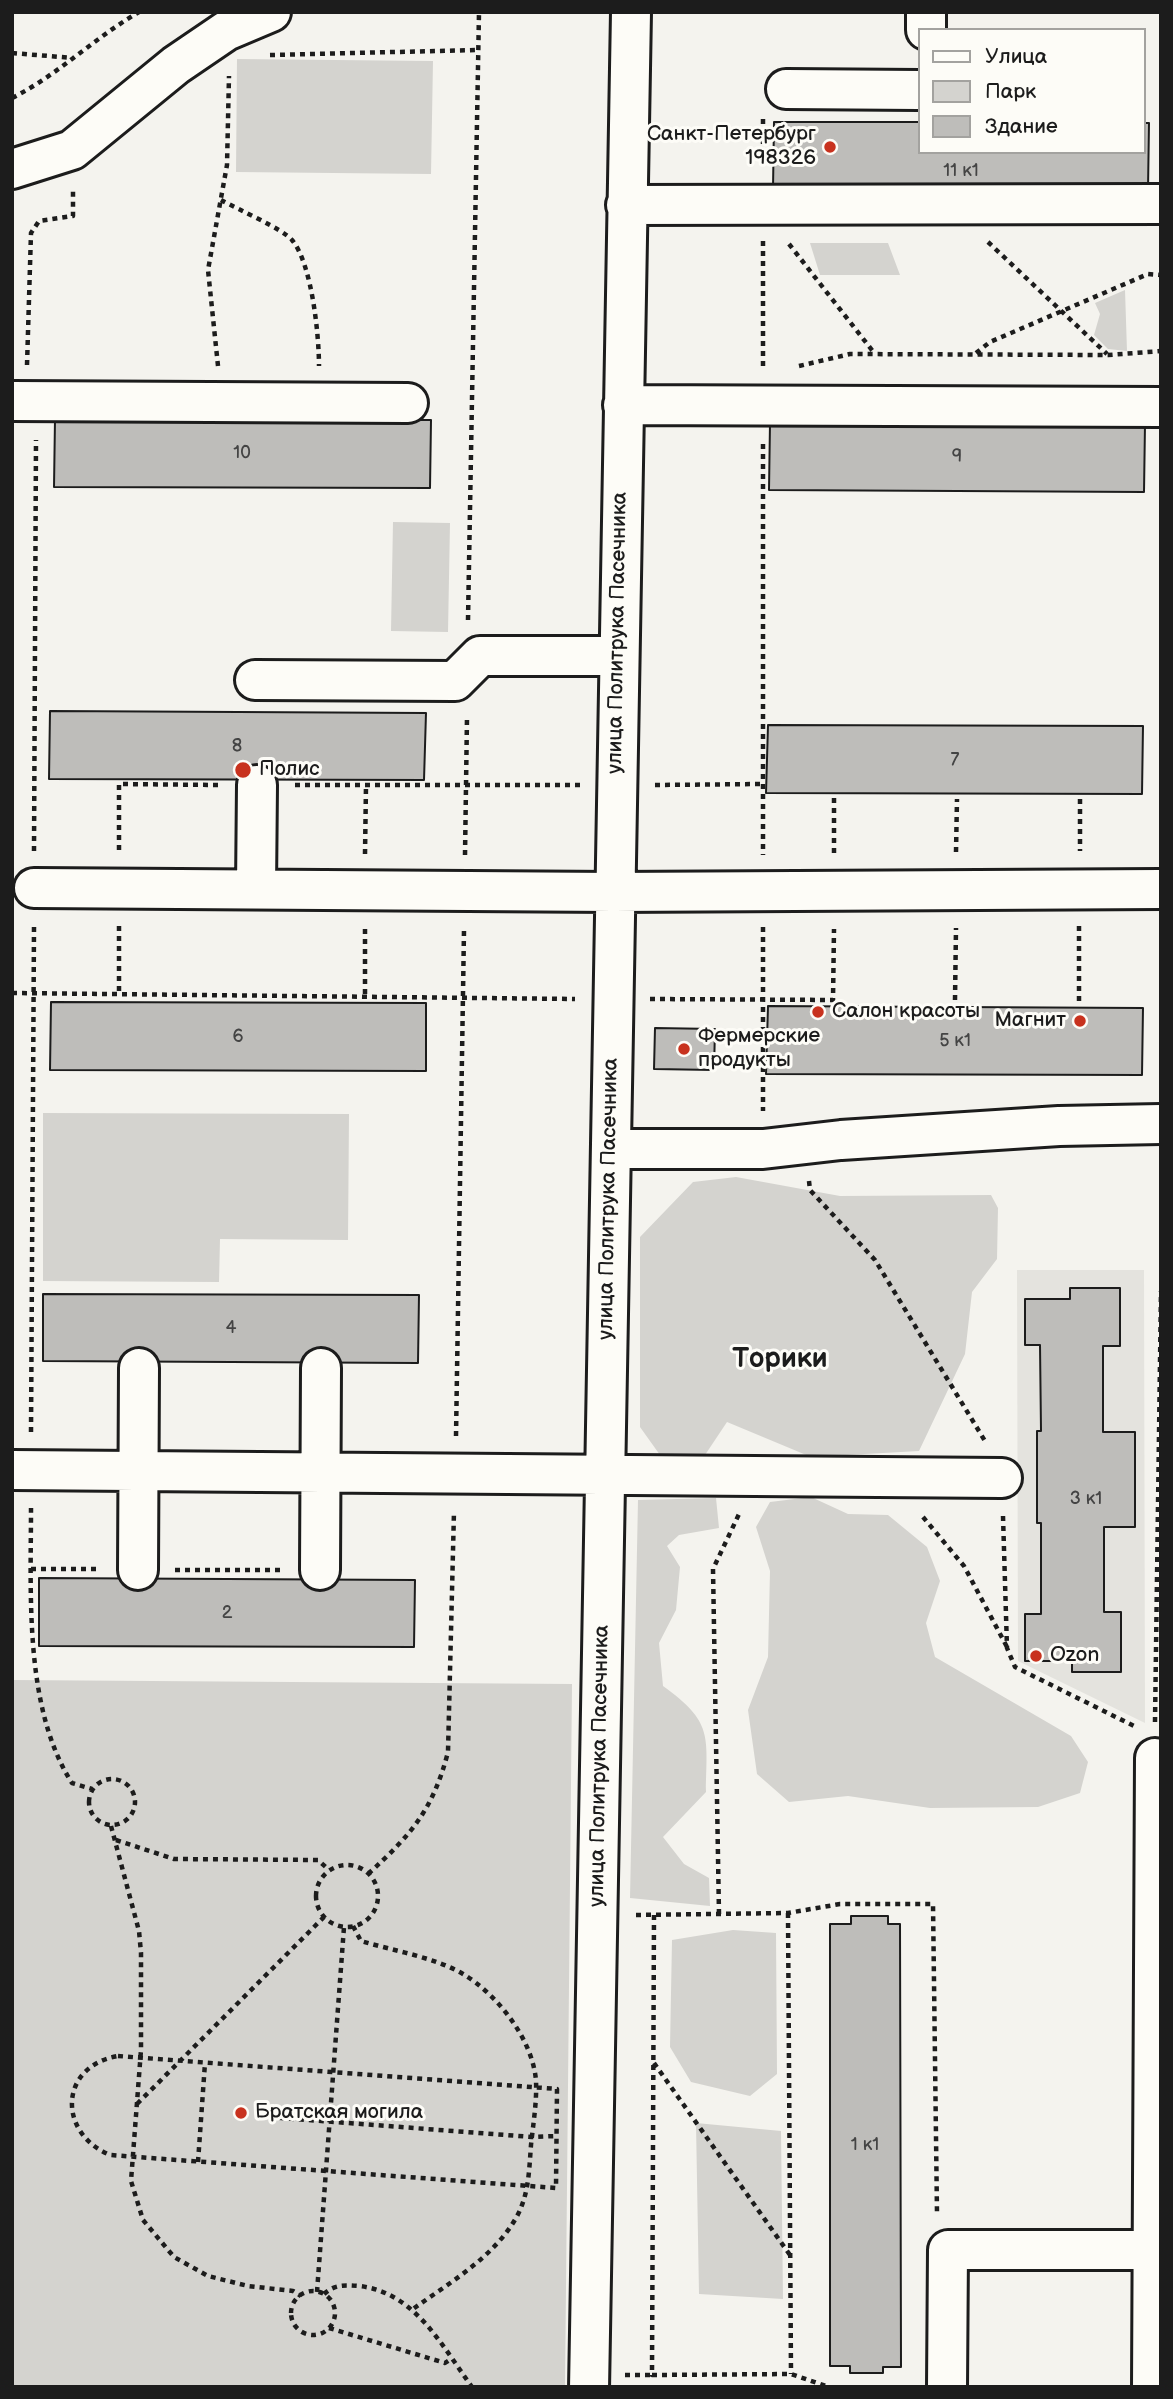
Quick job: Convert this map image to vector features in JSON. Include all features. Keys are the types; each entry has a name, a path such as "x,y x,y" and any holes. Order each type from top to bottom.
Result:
{"street":[{"path":"12,169 72,150 176,65 226,31 271,12"},
{"name":"улица Политрука Пасечника","path":"589,2387 575,2136 597,1914 613,892 631,12"},
{"path":"786,89 918,90"},
{"path":"626,205 1161,204"},
{"path":"25,401 408,403"},
{"path":"623,405 1161,407"},
{"path":"255,680 455,681 480,656 618,656"},
{"path":"256,888 257,785"},
{"path":"34,887 613,892 1161,889"},
{"path":"611,1149 763,1149 841,1140 1059,1126 1161,1124"},
{"path":"138,1570 139,1368"},
{"path":"320,1570 321,1368"},
{"path":"21,1470 1002,1479"},
{"path":"1152,2387 1156,2250 1155,1758"},
{"path":"947,2387 948,2250 1156,2250"}],"path":[{"path":"12,98 38,85 108,30 139,12"},
{"path":"368,1874 398,1849 421,1819 441,1781 448,1752 479,12"},
{"path":"267,55 478,50"},
{"path":"12,54 74,58"},
{"path":"218,402 218,344 208,270 227,165 229,65"},
{"path":"763,1149 763,113 786,89"},
{"path":"72,150 73,216 39,221 31,233 25,401 34,887 21,1470 31,1569 36,1662 46,1730 60,1765 72,1783 92,1789"},
{"path":"221,200 291,238 303,258 319,344 319,402"},
{"path":"763,203 772,225 785,235 875,354"},
{"path":"963,204 979,233 1108,355"},
{"path":"975,354 990,342 1148,274 1161,275"},
{"path":"796,367 850,354 1108,355 1161,351"},
{"path":"119,784 763,784"},
{"path":"12,993 582,999"},
{"path":"645,999 763,1000"},
{"path":"1155,1758 1161,1291"},
{"path":"719,1914 713,1569 740,1515 740,1476"},
{"path":"890,1478 964,1566 1007,1648"},
{"path":"113,1778 124,1782 133,1791 136,1803 132,1815 123,1823 111,1826 99,1822 91,1813 88,1801 92,1789 101,1781 113,1778"},
{"path":"111,1826 139,1931 141,2058 132,2157 132,2189 143,2220 174,2257 208,2276 248,2286 293,2291 301,2296"},
{"path":"115,1839 174,1859 318,1860 330,1870"},
{"path":"341,1865 353,1865 368,1874 377,1889 377,1902 373,1913 353,1926 344,1927 324,1917 316,1902 316,1889 321,1878 341,1865"},
{"path":"597,1914 788,1913 840,1904 933,1904 936,2211 948,2250"},
{"path":"788,1913 792,2374"},
{"path":"654,1915 652,2375 792,2374 829,2387"},
{"path":"137,2104 324,1917"},
{"path":"353,1926 361,1941 447,1966 462,1973 489,1994 516,2030 531,2061 536,2087 528,2186 516,2217 500,2240 480,2260 413,2309"},
{"path":"317,2292 344,1927"},
{"path":"118,2056 141,2058 557,2089 575,2136 556,2188 110,2155 86,2141 76,2127 71,2110 72,2093 79,2078 91,2065 118,2056"},
{"path":"653,2062 790,2255"},
{"path":"198,2161 205,2063"},
{"path":"269,2117 532,2137 575,2136"},
{"path":"324,2294 333,2286 373,2288 398,2298 413,2309 472,2387"},
{"path":"330,2328 335,2310 324,2294 317,2292 301,2296 293,2307 296,2326 312,2335 330,2328 445,2363 451,2358"}],"shaded area":[{"path":"1017,1270 1144,1270 1145,1723 1018,1661"}],"green space":[{"path":"237,59 433,61 431,174 236,172"},
{"path":"810,243 888,243 900,275 820,275"},
{"path":"1125,290 1127,351 1108,349 1094,335 1100,314 1095,303"},
{"path":"393,522 450,523 448,632 391,631"},
{"path":"43,1113 349,1114 348,1240 220,1239 219,1282 43,1281"},
{"path":"736,1177 840,1196 991,1195 998,1208 997,1259 972,1292 965,1354 919,1451 811,1457 727,1422 701,1461 665,1462 640,1427 640,1237 693,1182"},
{"path":"811,1497 848,1514 888,1515 927,1547 940,1581 926,1623 935,1657 1071,1736 1088,1762 1080,1793 1038,1807 930,1808 848,1796 789,1802 757,1774 748,1710 768,1657 770,1571 756,1527 770,1502"},
{"path":"716,1498 719,1528 679,1535 667,1546 680,1567 676,1610 659,1643 663,1686 699,1720 704,1731 707,1756 706,1792 663,1837 684,1864 709,1878 710,1906 630,1898 638,1500"},
{"path":"12,1680 572,1684 565,2387 12,2387"},
{"path":"733,1930 776,1933 777,2074 750,2096 691,2082 670,2047 672,1940"},
{"path":"696,2123 781,2131 783,2299 699,2294"}],"building":[{"path":"774,122 918,122 918,154 1145,154 1145,123 1149,123 1148,190 773,189"},
{"path":"55,419 431,420 430,488 54,487"},
{"path":"770,423 1145,424 1144,492 769,490"},
{"path":"50,711 426,713 424,780 49,779"},
{"path":"768,725 1143,726 1142,794 766,793"},
{"path":"51,1002 426,1003 426,1071 50,1070"},
{"path":"768,1006 1143,1008 1142,1075 766,1074"},
{"name":"Фермерские продукты","path":"655,1028 715,1029 714,1070 654,1069"},
{"path":"1070,1288 1120,1288 1120,1346 1103,1346 1103,1432 1135,1432 1135,1527 1104,1527 1104,1612 1121,1612 1121,1672 1072,1672 1072,1661 1025,1661 1025,1614 1041,1614 1037,1431 1041,1431 1040,1345 1025,1345 1025,1299 1070,1299"},
{"path":"43,1294 419,1295 418,1363 43,1361"},
{"path":"39,1578 415,1580 414,1647 39,1646"},
{"path":"851,1916 888,1916 888,1924 900,1924 901,2367 883,2367 883,2373 850,2373 850,2366 830,2366 830,1924 851,1924"}],"place":[{"name":"Санкт-Петербург 198326","path":"830,147"},
{"name":"Полис","path":"243,770"},
{"name":"Салон красоты","path":"818,1012"},
{"name":"Магнит","path":"1080,1021"},
{"name":"Фермерские продукты","path":"684,1049"},
{"name":"Ozon","path":"1036,1656"},
{"name":"Братская могила","path":"241,2113"}],"district":[{"name":"Торики","path":"780,1360"}]}
